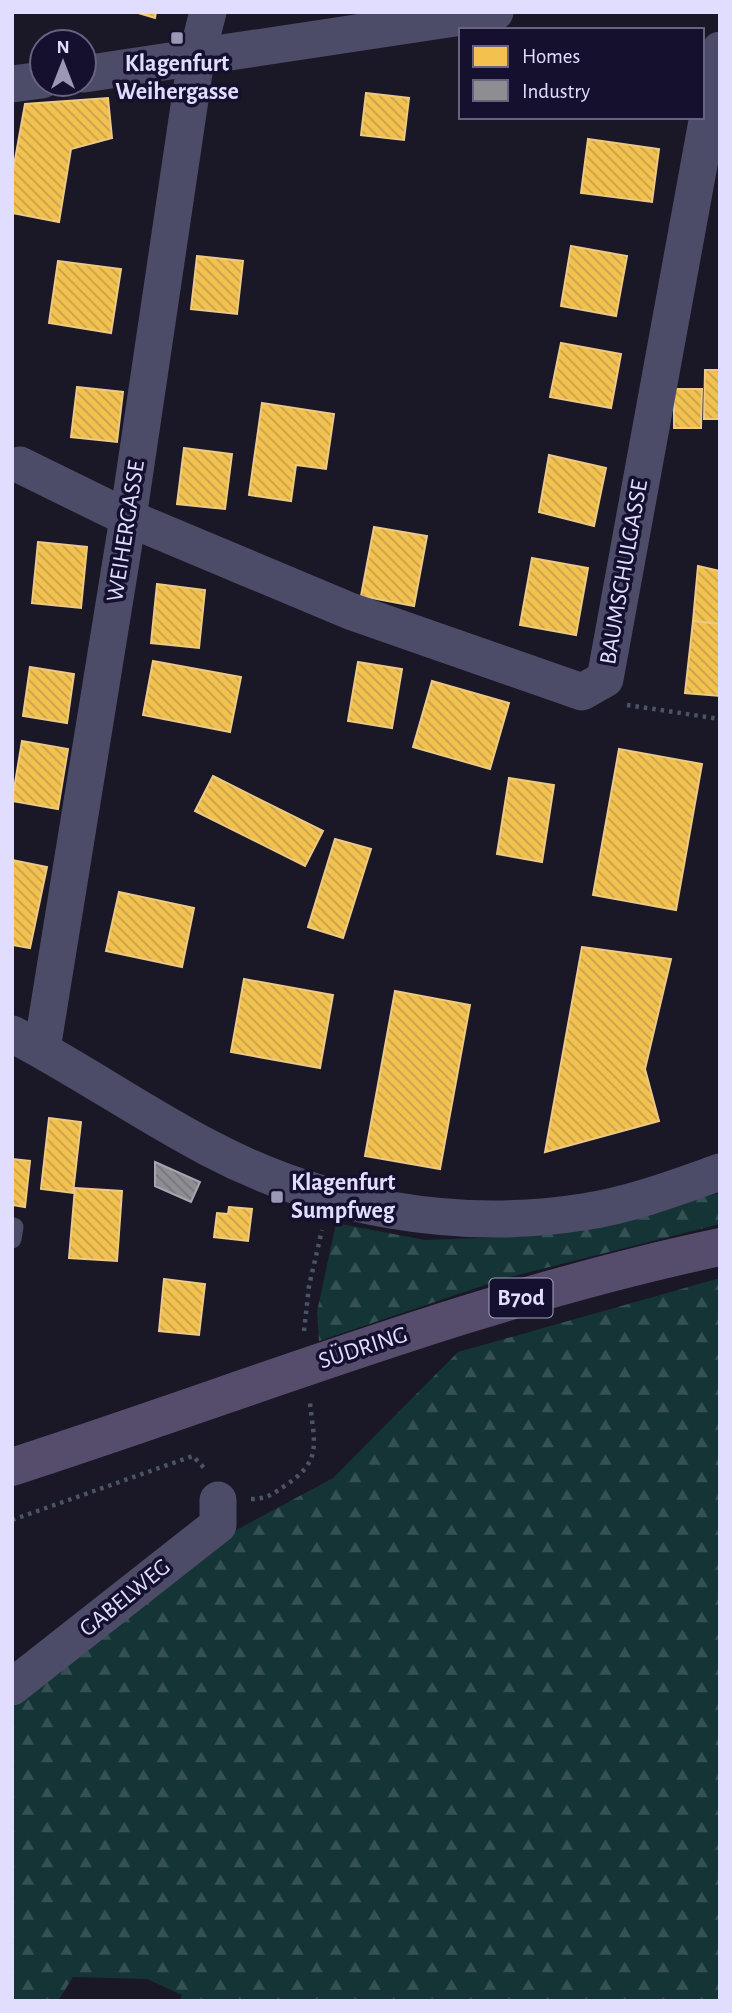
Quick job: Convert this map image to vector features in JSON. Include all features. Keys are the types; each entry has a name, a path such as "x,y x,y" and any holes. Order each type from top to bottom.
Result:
{"main road":[{"name":"SÜDRING","path":"12,1467 281,1374 493,1306 663,1259 720,1247"}],"street":[{"name":"WEIHERGASSE","path":"27,1042 128,518 196,59 208,12"},
{"path":"98,72 495,12"},
{"name":"BAUMSCHULGASSE","path":"20,465 128,518 350,611 582,692 605,679 720,50"},
{"path":"27,1042 210,1149 330,1196 410,1214 512,1220 584,1212 659,1194 720,1172"},
{"name":"GABELWEG","path":"12,1687 218,1525 218,1500"}],"path":[{"path":"605,679 613,703 720,719"},
{"path":"12,1520 193,1456 214,1477 218,1500"}],"green space":[{"path":"720,1193 720,1224 506,1278 319,1341 317,1312 336,1223 425,1240 526,1236"},
{"path":"720,1278 720,2001 179,2001 182,1995 147,1979 73,1977 58,2001 12,2001 12,1705 229,1534 333,1478 458,1352"}],"building: Homes":[{"path":"135,12 156,12 155,18"},
{"path":"366,93 409,98 404,140 361,135"},
{"path":"108,98 112,138 71,149 59,222 12,213 12,176 25,104"},
{"path":"588,139 659,149 652,202 581,193"},
{"path":"571,246 627,256 616,316 561,306"},
{"path":"197,256 243,261 237,314 191,309"},
{"path":"58,261 121,269 111,333 49,323"},
{"path":"561,343 621,354 611,408 550,397"},
{"path":"705,370 720,370 720,419 704,419"},
{"path":"77,387 123,392 117,442 71,437"},
{"path":"674,389 702,389 701,428 674,428"},
{"path":"262,403 334,414 326,469 296,465 291,501 249,495"},
{"path":"184,448 232,454 225,509 177,504"},
{"path":"549,455 606,468 594,526 539,512"},
{"path":"374,527 427,536 414,606 361,596"},
{"path":"38,542 87,547 81,608 32,603"},
{"path":"532,558 588,568 576,635 520,625"},
{"path":"698,566 720,571 720,624 693,621"},
{"path":"157,584 205,590 199,648 151,643"},
{"path":"693,621 720,624 720,696 685,693"},
{"path":"153,661 241,677 230,732 143,715"},
{"path":"358,662 402,669 392,728 348,721"},
{"path":"30,667 74,674 67,723 23,716"},
{"path":"432,681 509,703 490,769 413,747"},
{"path":"22,741 68,749 58,809 12,801"},
{"path":"619,749 702,764 676,910 593,895"},
{"path":"213,776 323,831 305,866 195,811"},
{"path":"509,778 554,785 542,862 497,854"},
{"path":"335,839 371,849 343,938 308,927"},
{"path":"12,860 47,867 30,948 12,945"},
{"path":"119,892 194,908 182,967 106,951"},
{"path":"582,947 671,959 645,1069 659,1121 545,1152"},
{"path":"244,979 333,995 320,1068 231,1052"},
{"path":"395,991 470,1005 440,1169 365,1156"},
{"path":"49,1118 81,1122 73,1193 41,1189"},
{"path":"12,1159 30,1161 25,1207 12,1205"},
{"path":"75,1188 122,1191 117,1261 69,1258"},
{"path":"229,1207 252,1209 248,1241 214,1237 217,1213 228,1214"},
{"path":"164,1279 205,1284 199,1335 159,1331"}],"building: Industry":[{"path":"155,1162 200,1182 191,1202 155,1186"}],"place":[{"name":"Klagenfurt Weihergasse","path":"177,38"},
{"name":"Klagenfurt Sumpfweg","path":"277,1197"}]}
